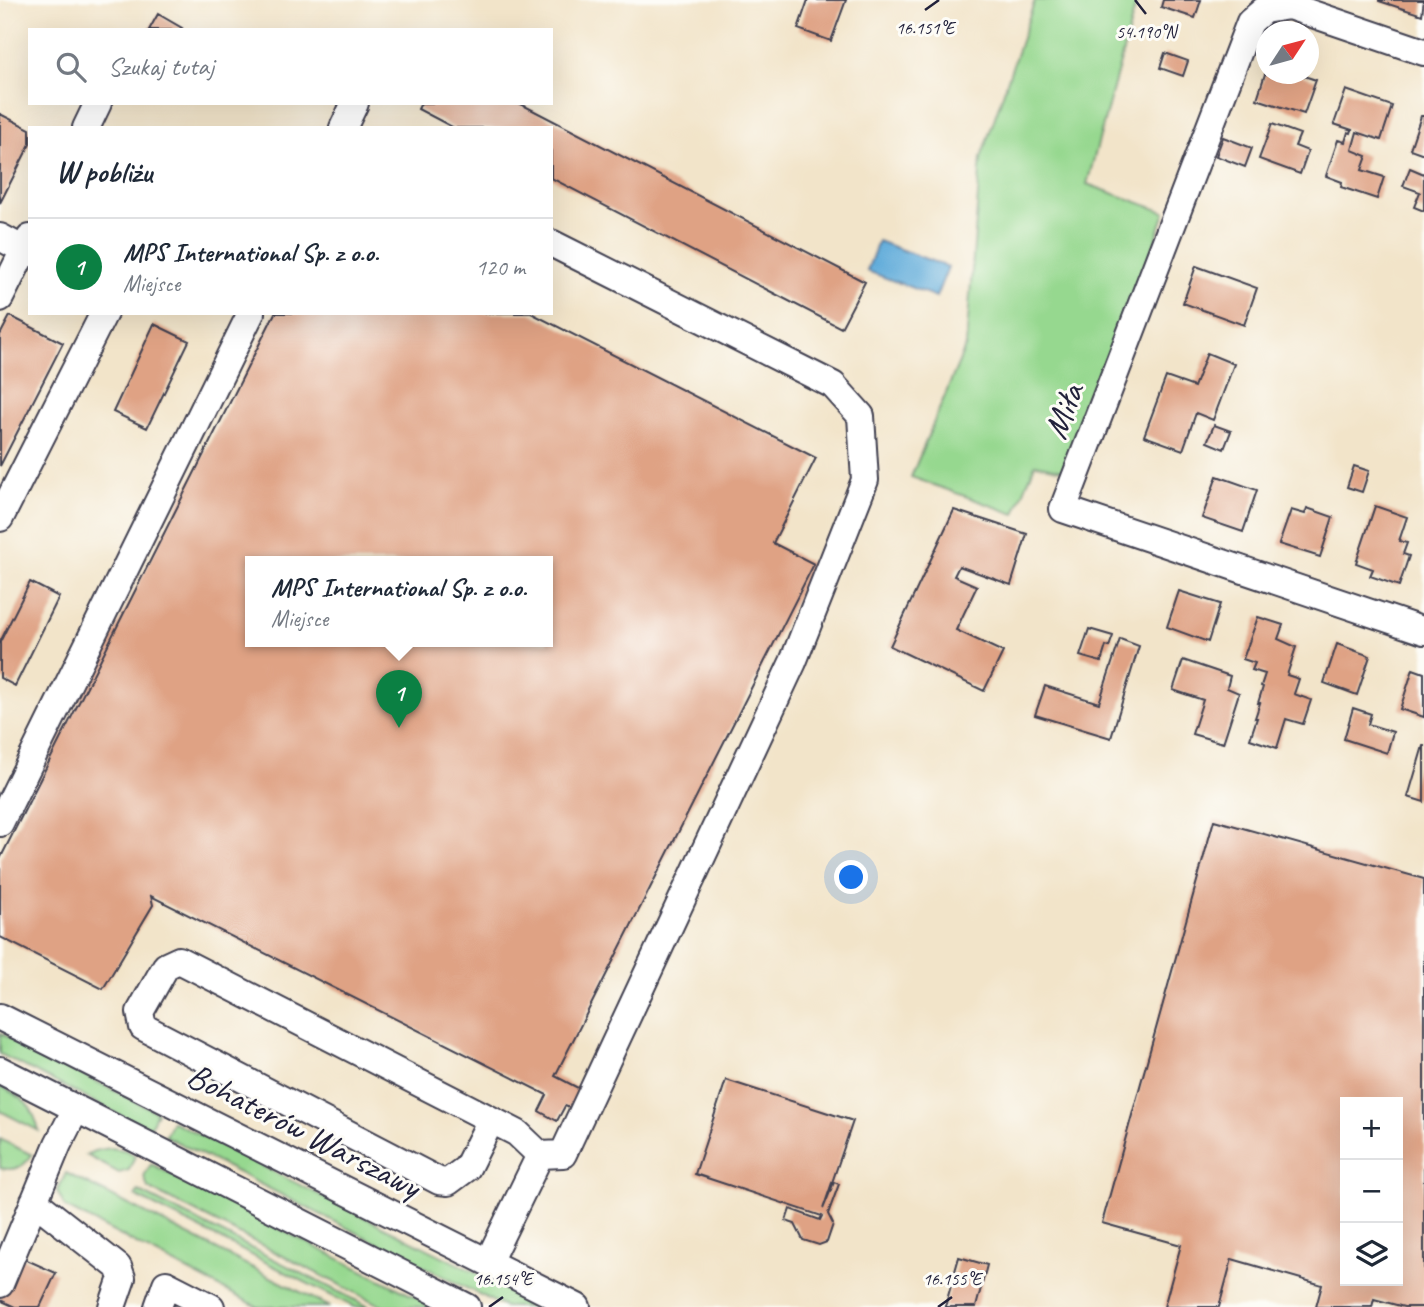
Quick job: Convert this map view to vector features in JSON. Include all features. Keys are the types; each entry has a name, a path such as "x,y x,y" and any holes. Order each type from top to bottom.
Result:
{"street":[{"path":"1287,3 1424,52"},
{"name":"Miła","path":"1287,3 1264,10 1250,22 1063,509 1424,631"},
{"path":"87,126 97,105"},
{"path":"344,126 354,105"},
{"path":"0,237 28,247 0,298"},
{"path":"491,1120 467,1168 448,1182 439,1181 143,1027 140,1012 166,966 179,960 517,1133 540,1155 563,1154 793,662 865,480 861,416 833,385 553,244"},
{"path":"0,518 103,315"},
{"path":"0,822 250,315"},
{"name":"Bohaterów Warszawy","path":"0,1017 577,1307"},
{"path":"0,1070 467,1307"},
{"path":"0,1284 58,1144 76,1109"},
{"path":"488,1262 540,1155"},
{"path":"34,1201 118,1267 121,1278 112,1307"},
{"path":"158,1307 166,1284 211,1307"}],"green space":[{"path":"1035,0 1137,0 1087,184 1165,212 1063,470 1035,464 1015,514 911,477 966,345 981,158"},
{"path":"0,1033 157,1112 149,1130 0,1054"},
{"path":"0,1086 26,1103 34,1115 39,1131 0,1111"},
{"path":"172,1121 544,1307 504,1307 165,1136"},
{"path":"0,1139 32,1155 18,1168 0,1168"},
{"path":"110,1148 125,1150 135,1156 129,1170 119,1173 86,1155"},
{"path":"151,1164 435,1307 384,1307 148,1188 144,1176"},
{"path":"66,1173 330,1307 258,1307 65,1207 57,1191"},
{"path":"138,1191 369,1307 354,1307 135,1196"}],"water":[{"path":"878,241 948,267 936,297 867,271"}],"building":[{"path":"808,0 846,0 831,41 798,29"},
{"path":"1163,0 1201,0 1195,18 1161,7"},
{"path":"1379,0 1424,0 1422,15 1379,1"},
{"path":"158,14 182,28 150,28"},
{"path":"1165,53 1188,61 1183,76 1160,68"},
{"path":"1262,84 1315,84 1304,114 1257,99"},
{"path":"1346,90 1392,106 1381,140 1357,132 1352,150 1367,156 1362,170 1384,177 1377,199 1341,187 1342,182 1326,176 1338,140 1345,142 1348,132 1351,133 1352,130 1334,124"},
{"path":"420,105 523,105 865,282 841,328 553,179 553,126 450,126 418,109"},
{"path":"0,114 28,128 28,148 0,203"},
{"path":"1421,116 1424,116 1424,154 1410,149"},
{"path":"1272,124 1300,134 1295,146 1308,151 1300,174 1259,159"},
{"path":"1223,137 1252,148 1245,167 1216,156"},
{"path":"1410,168 1424,174 1424,211 1414,207 1420,192 1403,186"},
{"path":"1196,266 1257,288 1244,325 1183,303"},
{"path":"274,315 535,315 816,458 773,543 814,564 555,1076 580,1089 570,1108 565,1106 557,1121 539,1111 547,1095 151,896 153,905 103,989 0,937 0,859"},
{"path":"10,316 63,343 0,466 0,335"},
{"path":"154,324 189,341 147,428 113,412"},
{"path":"1207,353 1234,364 1213,420 1196,413 1183,450 1144,436 1166,377 1194,387"},
{"path":"1214,425 1231,431 1224,449 1207,442"},
{"path":"1354,466 1369,471 1362,492 1347,487"},
{"path":"1217,476 1257,490 1243,532 1202,518"},
{"path":"1375,506 1407,517 1399,541 1407,543 1403,554 1409,556 1399,586 1370,576 1373,569 1356,563"},
{"path":"1307,508 1333,517 1320,557 1279,544 1291,510 1305,514"},
{"path":"954,510 1027,534 1011,585 959,566 954,576 977,586 956,630 1003,652 984,691 890,646"},
{"path":"30,582 59,597 15,686 0,678 0,642"},
{"path":"1179,591 1220,604 1208,642 1167,627"},
{"path":"1258,617 1283,625 1278,639 1296,647 1287,675 1299,679 1294,694 1311,700 1303,724 1286,719 1277,748 1250,739 1265,674 1252,670 1255,663 1243,659"},
{"path":"1089,629 1113,636 1109,647 1106,646 1101,662 1080,656"},
{"path":"1120,639 1139,646 1111,738 1035,715 1045,686 1099,703"},
{"path":"1337,644 1370,656 1357,695 1324,683"},
{"path":"1183,660 1230,676 1227,688 1239,693 1223,743 1192,734 1203,700 1173,690"},
{"path":"1413,669 1424,673 1424,717 1400,709"},
{"path":"1353,708 1371,714 1368,724 1393,732 1387,753 1344,739"},
{"path":"1424,746 1424,802 1408,797"},
{"path":"1214,820 1424,879 1424,1307 1404,1307 1374,1299 1372,1307 1316,1307 1322,1285 1232,1259 1219,1307 1164,1307 1181,1245 1102,1223"},
{"path":"726,1080 853,1121 823,1209 834,1182 839,1184 828,1214 833,1224 827,1242 819,1245 803,1240 795,1224 786,1221 790,1209 820,1220 822,1216 695,1174"},
{"path":"0,1248 56,1273 40,1307 15,1307 0,1300"},
{"path":"959,1257 987,1265 976,1307 945,1307"}],"place":[{"name":"MPS International Sp. z o.o.","path":"399,728"}]}
